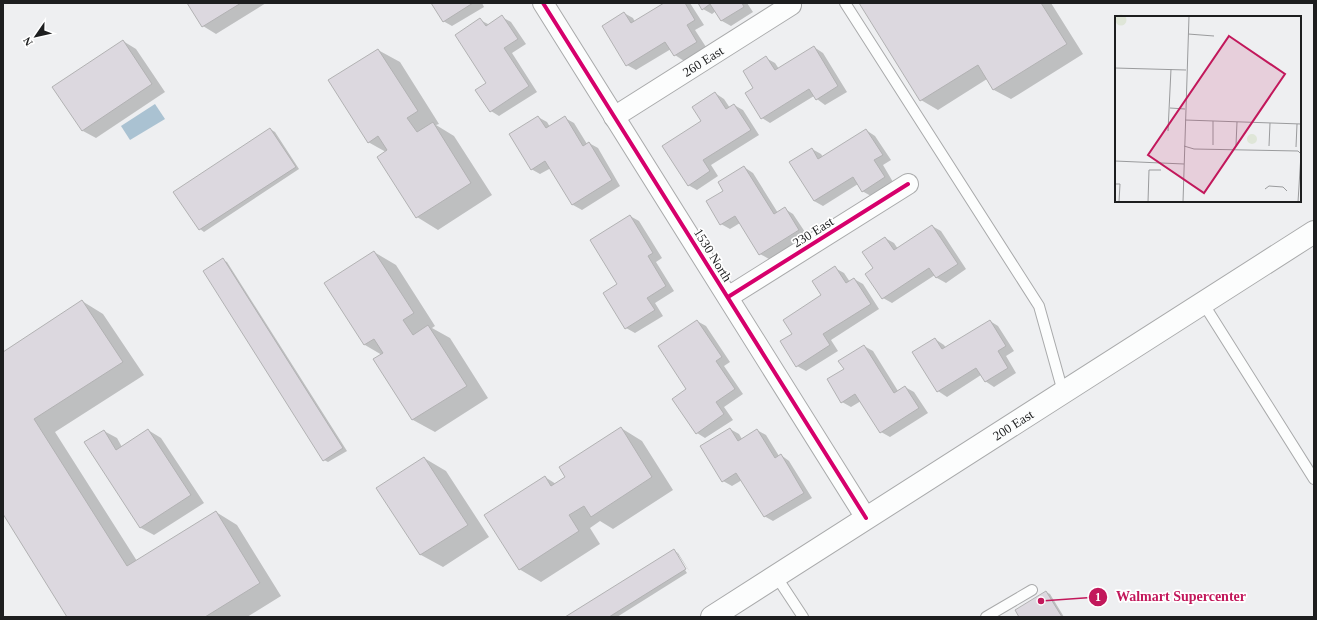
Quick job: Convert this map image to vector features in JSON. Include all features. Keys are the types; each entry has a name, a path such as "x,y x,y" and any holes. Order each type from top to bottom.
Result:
{"main road":[{"name":"200 East","path":"712,617 1314,232"}],"street":[{"name":"1530 North","path":"543,3 866,518"},
{"name":"260 East","path":"614,117 792,5"},
{"name":"230 East","path":"728,297 908,184"}],"lane":[{"path":"845,3 1039,306 1064,392"},
{"path":"1203,303 1314,479"},
{"path":"776,576 802,617"},
{"path":"986,617 1032,590"}],"water":[{"path":"155,104 165,119 130,140 121,126"}],"building":[{"path":"187,3 241,3 202,27"},
{"path":"431,3 473,3 443,22"},
{"path":"664,3 685,3 695,20 687,25 697,42 674,56 665,42 626,66 602,26 624,12 631,23"},
{"path":"698,3 742,3 744,7 721,21 710,4 702,10"},
{"path":"859,3 1041,3 1067,44 993,90 978,65 920,101"},
{"path":"502,15 518,39 504,48 529,86 490,112 475,90 486,83 455,35 480,18 486,26"},
{"path":"123,40 152,84 82,131 52,87"},
{"path":"814,46 838,86 816,100 809,89 761,119 745,93 753,88 743,71 766,56 775,70"},
{"path":"378,49 418,111 407,118 417,132 433,122 471,183 416,218 377,157 387,150 378,136 368,143 328,80"},
{"path":"715,92 726,109 734,104 751,130 703,160 710,171 688,186 662,146 701,121 692,107"},
{"path":"538,116 546,128 565,116 583,146 589,142 612,180 572,205 545,161 531,170 509,134"},
{"path":"270,128 296,167 199,230 173,192"},
{"path":"866,129 883,155 874,160 885,177 862,192 853,177 814,201 789,162 812,148 818,159"},
{"path":"744,166 774,214 785,207 799,230 759,255 735,216 720,225 706,201 723,191 718,182"},
{"path":"630,215 653,253 648,256 666,286 647,298 655,310 625,329 603,293 617,284 590,240"},
{"path":"932,225 958,264 936,278 929,268 882,299 865,274 873,268 862,252 885,237 894,250"},
{"path":"374,251 414,313 403,320 413,335 428,325 467,386 412,420 373,359 383,353 374,339 364,345 324,283"},
{"path":"223,258 343,448 323,461 203,271"},
{"path":"835,266 846,283 854,278 871,304 823,334 830,345 796,367 780,341 792,334 783,320 821,295 812,281"},
{"path":"82,300 123,362 34,419 127,566 216,511 260,583 205,617 67,617 3,514 3,352"},
{"path":"697,320 722,357 716,361 735,389 716,402 724,414 696,434 672,399 686,389 658,346"},
{"path":"990,320 1006,346 998,351 1008,368 985,382 976,368 937,392 912,352 935,338 942,349"},
{"path":"864,345 894,393 905,386 919,408 880,433 855,394 841,403 827,379 844,369 838,361"},
{"path":"621,427 652,477 591,517 584,506 569,515 579,531 519,570 484,515 545,476 551,486 565,477 559,467"},
{"path":"730,428 738,441 757,429 775,458 781,454 804,493 764,517 736,473 722,482 700,446"},
{"path":"148,429 191,495 140,528 84,442 104,430 116,450"},
{"path":"424,457 468,525 420,555 376,488"},
{"path":"674,549 686,569 609,617 565,617"},
{"path":"1046,591 1062,617 1019,617 1015,610"}],"cycle path":[{"path":"543,3 866,518"},
{"path":"728,297 908,184"}],"place":[{"name":"Walmart Supercenter","path":"1041,601"}]}
